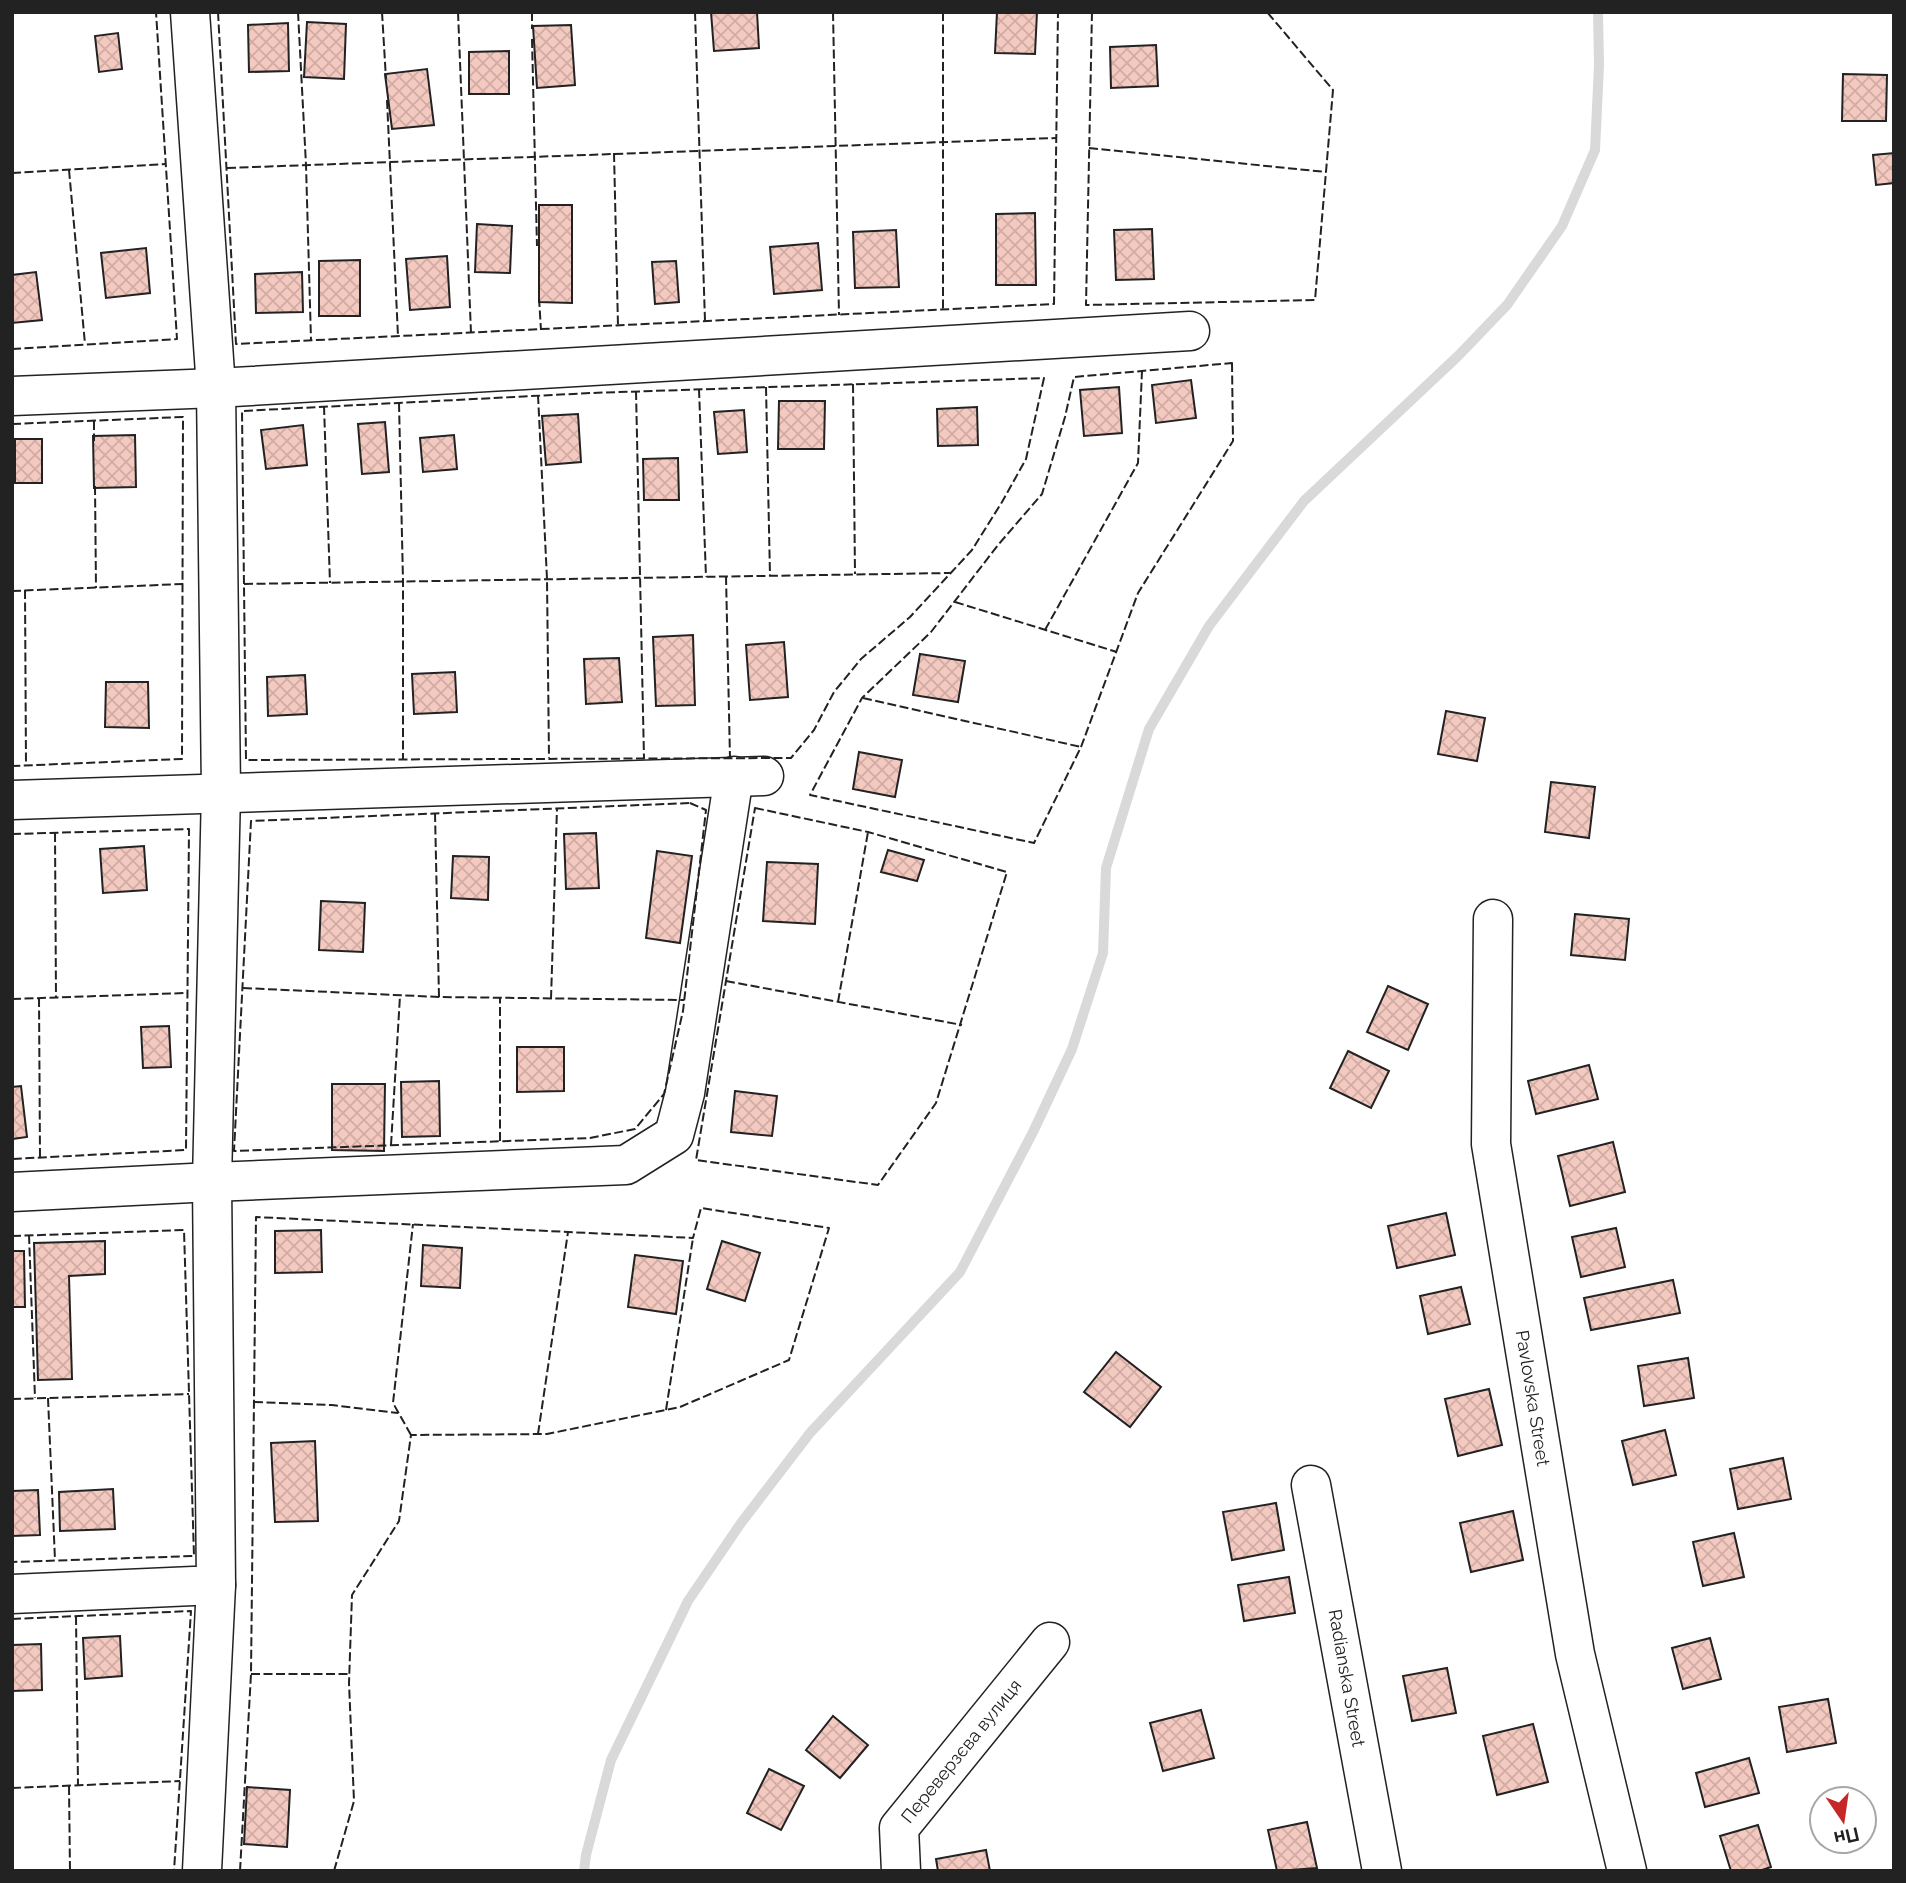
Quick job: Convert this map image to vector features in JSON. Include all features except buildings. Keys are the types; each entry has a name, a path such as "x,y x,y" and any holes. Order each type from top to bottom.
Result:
{"street":[{"path":"190,12 216,388 221,791 212,1181 216,1585 202,1871"},
{"path":"12,396 216,388 1190,331"},
{"path":"12,800 221,791 749,776 685,1093 674,1135 626,1165 212,1181 12,1192"},
{"name":"Pavlovska Street","path":"1493,919 1492,1144 1575,1654 1627,1871"},
{"name":"Radianska Street","path":"1311,1485 1382,1871"},
{"path":"12,1594 216,1585"},
{"name":"Переверзєва вулиця","path":"901,1871 900,1828 1050,1642"}],"waterway":[{"path":"584,1871 611,1760 688,1601 741,1523 810,1433 960,1272 1033,1132 1072,1049 1103,953 1106,868 1149,729 1209,626 1304,501 1458,356 1507,305 1562,226 1595,150 1599,65 1598,12"}],"fence":[{"path":"12,349 177,339 156,12"},
{"path":"218,12 236,344 1054,304 1058,12"},
{"path":"298,12 311,340"},
{"path":"382,12 386,79"},
{"path":"458,12 471,333"},
{"path":"532,12 532,29"},
{"path":"695,12 705,321"},
{"path":"833,12 839,315"},
{"path":"943,12 943,310"},
{"path":"1092,12 1086,305 1315,300 1333,90 1267,12"},
{"path":"532,39 537,246"},
{"path":"387,100 398,336"},
{"path":"227,168 1056,138"},
{"path":"1089,148 1326,172"},
{"path":"614,153 618,326"},
{"path":"12,173 166,164"},
{"path":"69,170 85,344"},
{"path":"539,298 541,330"},
{"path":"1232,363 1233,441 1138,593 1081,747 1034,843 810,795 862,698 931,632 998,545 1042,494 1074,377 1232,363"},
{"path":"1045,630 1138,463 1142,371"},
{"path":"1044,378 1026,459 972,550 910,617 861,659 834,692 814,730 791,758 246,760 242,411 591,393 1044,378"},
{"path":"853,384 855,574"},
{"path":"766,387 770,576"},
{"path":"699,389 706,577"},
{"path":"636,391 644,758"},
{"path":"538,395 547,579 549,758"},
{"path":"399,403 403,760"},
{"path":"324,406 330,583"},
{"path":"12,424 183,417 182,759 12,766"},
{"path":"94,421 94,441"},
{"path":"95,486 96,588"},
{"path":"244,584 951,573"},
{"path":"726,576 730,758"},
{"path":"12,591 183,584"},
{"path":"25,590 26,765"},
{"path":"955,602 1117,652"},
{"path":"863,698 1081,747"},
{"path":"690,803 706,810 683,1011 664,1094 635,1129 590,1138 234,1151 251,821 690,803"},
{"path":"551,999 557,808"},
{"path":"755,808 868,832 1007,872 936,1103 878,1185 696,1160 755,808"},
{"path":"435,813 439,997"},
{"path":"12,834 189,829 186,1150 12,1159"},
{"path":"838,1002 868,832"},
{"path":"55,833 56,998"},
{"path":"726,981 962,1025"},
{"path":"243,988 439,997 684,1000"},
{"path":"12,999 187,993"},
{"path":"391,1145 400,996"},
{"path":"39,998 40,1158"},
{"path":"500,998 500,1141"},
{"path":"240,1871 251,1674 256,1217 693,1238 701,1208 829,1228 789,1360 680,1407 547,1434 411,1435 399,1521 352,1595 349,1683 354,1801 334,1871"},
{"path":"411,1435 393,1403 413,1224"},
{"path":"12,1236 184,1230 194,1556 12,1562"},
{"path":"538,1434 568,1232"},
{"path":"29,1235 35,1398"},
{"path":"666,1410 693,1238"},
{"path":"12,1399 189,1394"},
{"path":"48,1398 55,1560"},
{"path":"254,1402 332,1405 398,1413"},
{"path":"12,1619 191,1611 174,1871"},
{"path":"76,1616 78,1785"},
{"path":"251,1674 350,1674"},
{"path":"12,1788 180,1781"},
{"path":"69,1786 70,1871"}]}
